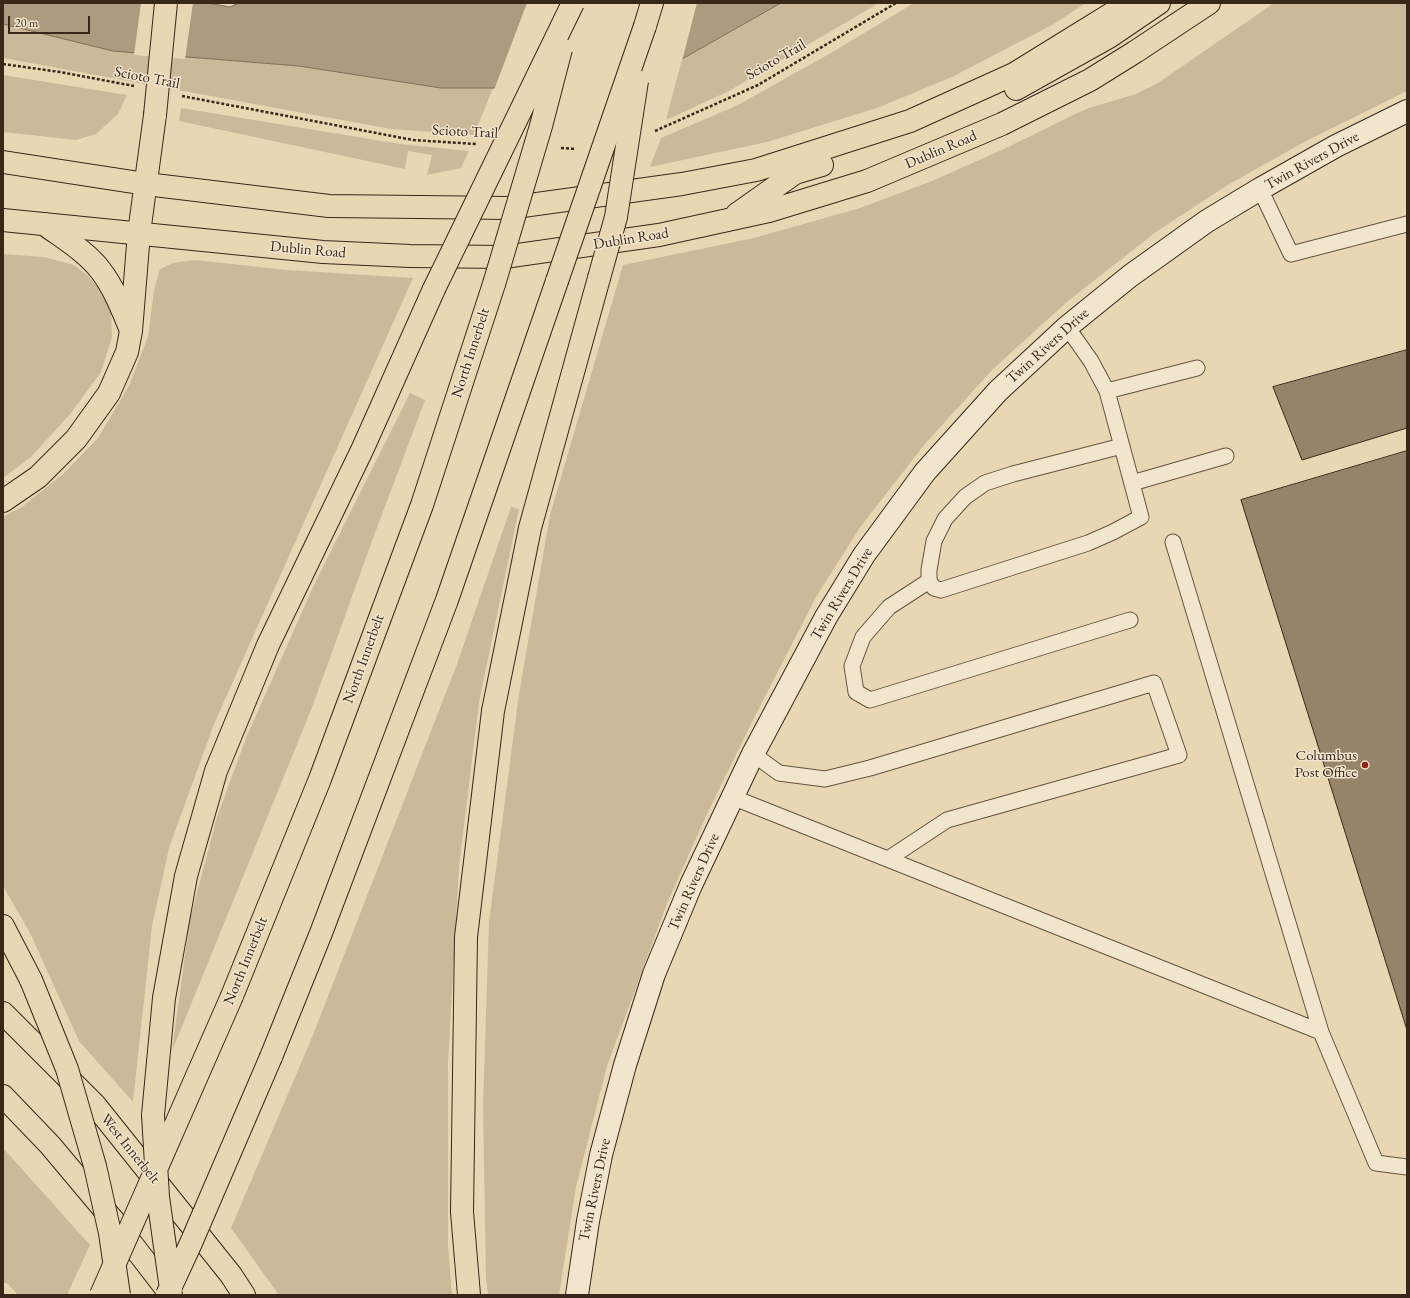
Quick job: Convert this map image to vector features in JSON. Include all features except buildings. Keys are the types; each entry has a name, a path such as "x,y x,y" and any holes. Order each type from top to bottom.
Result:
{"main road":[{"path":"3,501 38,477 76,439 109,393 127,352 131,331 139,233 155,115 166,3"},
{"path":"172,1295 158,1197 153,1115 164,998 186,876 216,771 268,645 363,448 434,289 573,3"},
{"name":"North Innerbelt","path":"100,1295 232,996 320,779 422,505 494,284 541,126 573,3"},
{"path":"167,1295 271,1057 321,933 448,600 652,3"},
{"path":"3,162 146,184 329,206 508,208 682,184 756,170 910,121 1014,74 1129,3"},
{"path":"728,220 795,173 901,139 1017,88 1109,37 1159,3"},
{"name":"Dublin Road","path":"3,220 323,252 410,256 504,257 660,236 769,211 867,181 1002,124 1090,80 1209,3"},
{"path":"469,1295 462,1212 466,936 493,711 530,528 616,217 645,26"},
{"name":"Twin Rivers Drive","path":"576,1295 601,1155 625,1065 654,974 691,885 753,754 826,617 864,556 925,472 998,391 1067,327 1136,271 1207,220 1336,146 1407,111"},
{"path":"44,224 86,255 101,270 118,299 131,331"},
{"path":"3,926 31,980 67,1069 95,1166 110,1233 119,1295"},
{"name":"West Innerbelt","path":"3,1013 95,1104 231,1275 244,1295"},
{"path":"3,1096 50,1144 118,1226 172,1295"}],"lane":[{"path":"1260,189 1291,254 1407,224"},
{"path":"1067,327 1091,361 1106,391 1122,446 1141,517 1088,543 941,590 934,588 929,581 929,570 934,541 945,519 965,497 985,483 1013,474 1122,446"},
{"path":"1106,391 1197,368"},
{"path":"1132,483 1226,456"},
{"path":"1173,542 1321,1032 1376,1163 1407,1167"},
{"path":"929,581 889,608 863,637 852,666 856,692 870,700 1130,620"},
{"path":"753,754 779,773 825,779 870,768 1154,683 1179,755 947,820 888,859"},
{"path":"732,797 1321,1032"}],"path":[{"name":"Scioto Trail","path":"652,132 758,85 896,3"},
{"name":"Scioto Trail","path":"3,64 60,72 137,87"},
{"name":"Scioto Trail","path":"175,95 413,140 484,144"},
{"path":"555,148 578,149"}],"shaded area":[{"path":"3,3 208,3 230,7 239,3 781,3 682,59 581,85 441,88 299,66 113,51 3,24"},
{"path":"782,3 879,3 729,91 666,120 682,59"},
{"path":"914,3 1086,3 1052,25 952,77 877,108 767,142 650,167 661,138 736,106 831,53"},
{"path":"1274,3 1407,3 1407,91 1306,141 1226,186 1156,232 1068,301 993,369 924,445 861,526 816,597 708,812 668,901 607,1066 576,1187 559,1295 488,1295 486,1279 483,1105 489,922 519,694 550,515 623,265 754,238 860,208 932,181 1004,149 1089,108 1136,94 1158,83"},
{"path":"3,24 113,51 299,66 441,88 493,88 474,135 391,129 3,58"},
{"path":"3,75 127,95 118,114 96,134 76,140 3,132"},
{"path":"181,108 400,144 469,151 461,168 427,175 432,155 408,151 405,169 179,121"},
{"path":"3,254 44,257 74,265 87,275 103,292 111,311 112,337 101,372 71,413 31,457 3,478"},
{"path":"195,260 287,270 413,278 214,724 169,848 152,926 133,1102 79,1041 30,933 3,886 3,517 23,506 63,474 98,438 130,384 148,336 154,290 160,269 173,263"},
{"path":"410,393 425,400 313,705 172,1051 190,919 217,817 246,738 314,585"},
{"path":"511,507 519,509 479,702 459,867 448,1063 448,1246 452,1295 279,1295 231,1228 313,1035 457,664"},
{"path":"3,1148 90,1245 67,1295 18,1295 8,1284 3,1282"}],"pier":[{"path":"141,3 193,3 185,59 134,55"},
{"path":"527,3 697,3 682,61 581,87 494,90"}],"place":[{"name":"Columbus Post Office","path":"1365,765"}]}
